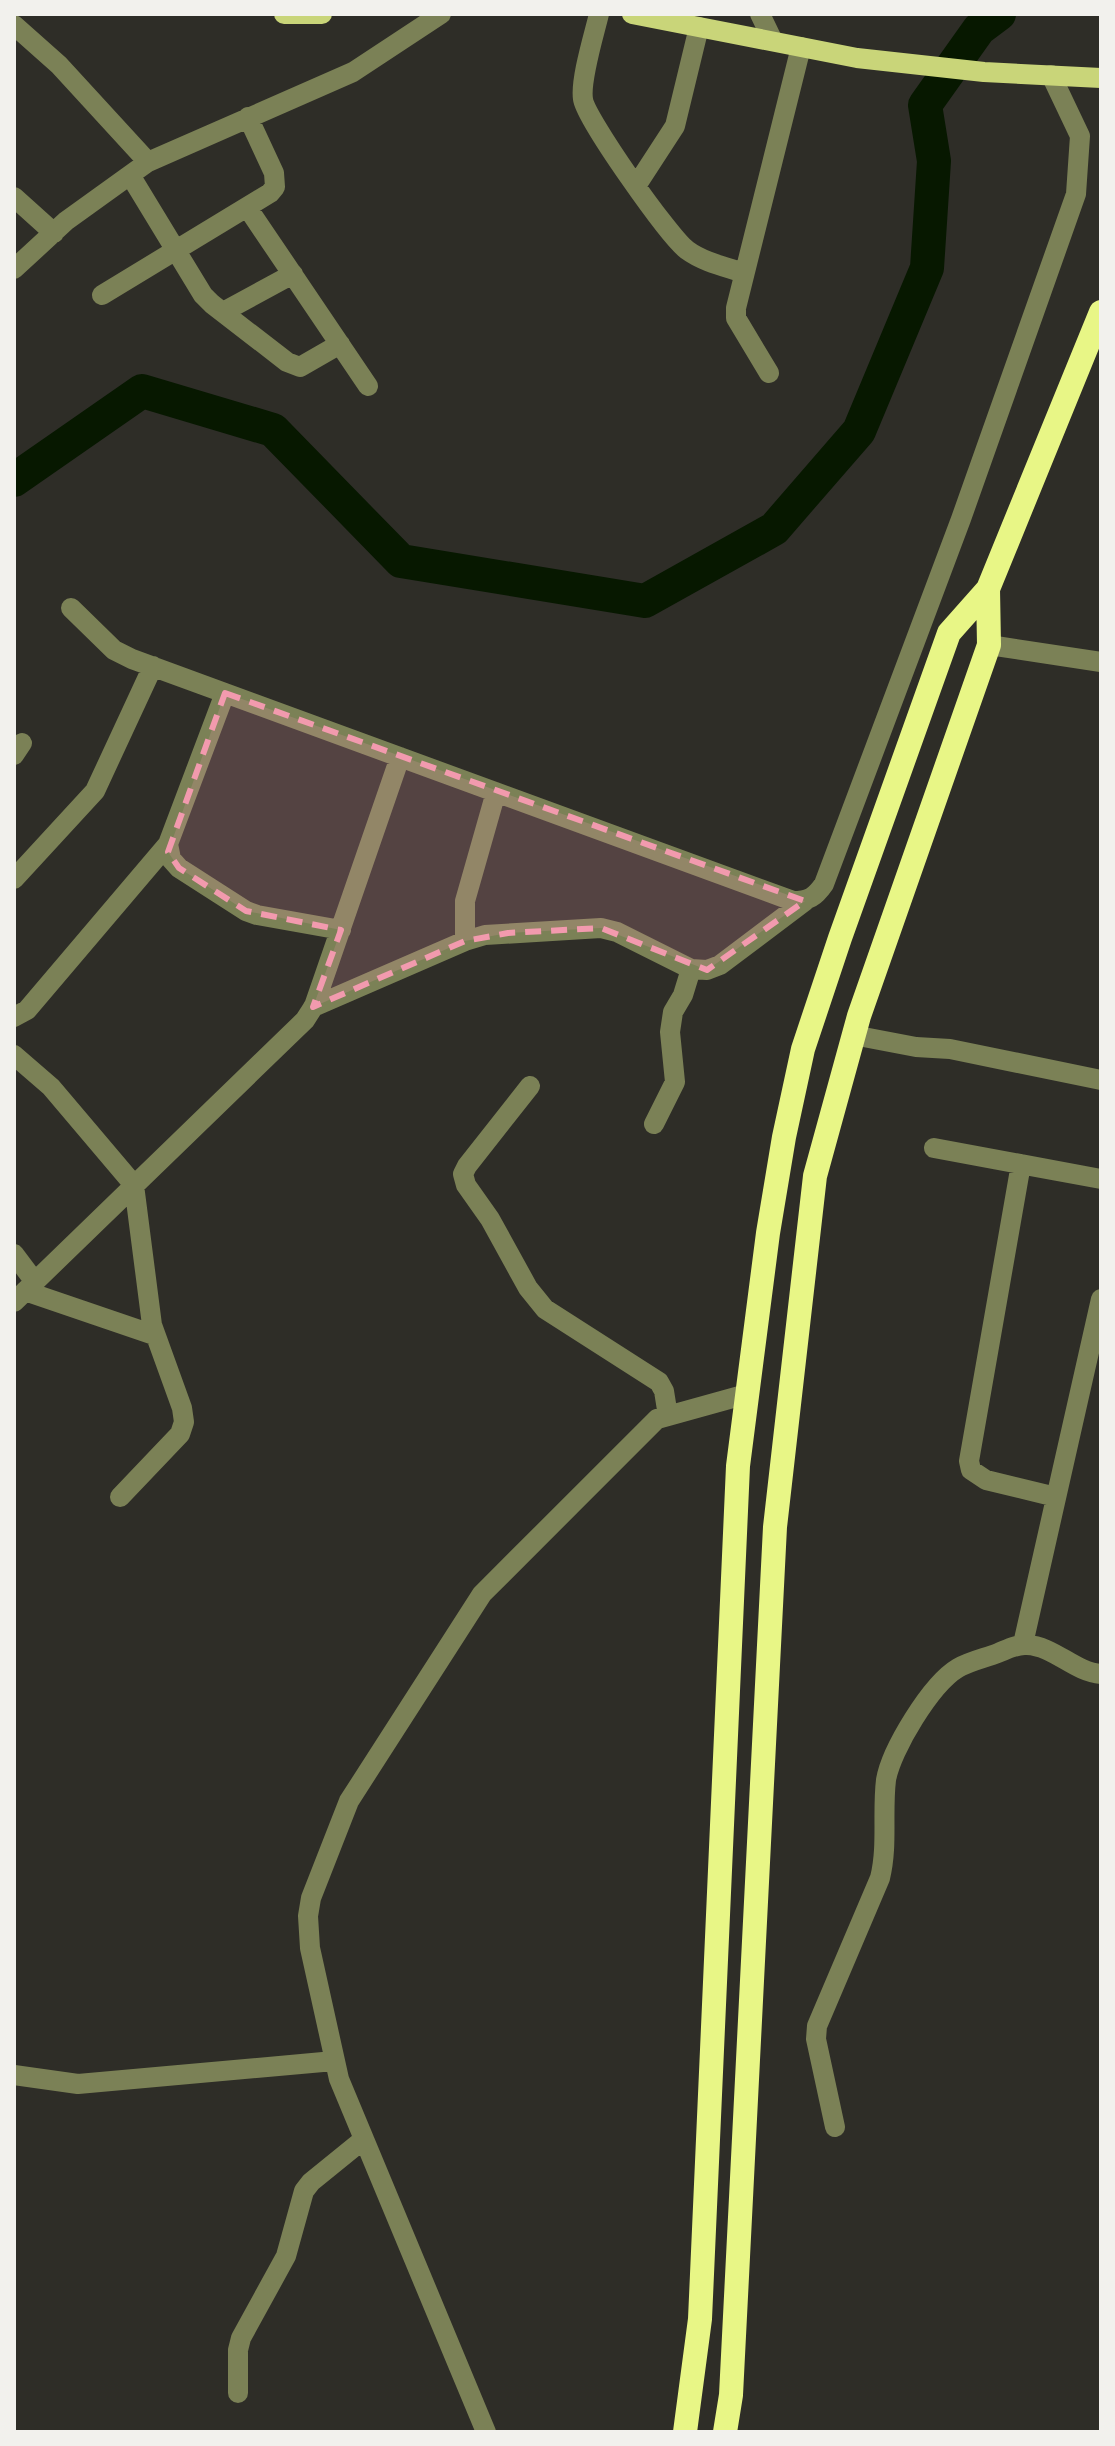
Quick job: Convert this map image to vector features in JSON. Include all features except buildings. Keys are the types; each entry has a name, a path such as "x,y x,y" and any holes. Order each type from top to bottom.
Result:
{"highway":[{"path":"685,2432 700,2319 734,1525 747,1394 775,1192 803,1049 949,633 988,589 1101,312"},
{"path":"725,2432 731,2395 775,1527 815,1176 853,1035 989,645 988,589"}],"main road":[{"path":"284,14 322,14"},
{"path":"632,14 702,23 857,58 984,72 1101,78"}],"street":[{"path":"14,269 54,233 148,162 353,72 441,14"},
{"path":"599,14 583,100 585,108 636,186 687,251 744,273"},
{"path":"760,14 773,41"},
{"path":"636,186 675,126 702,23"},
{"path":"14,25 59,65 148,162"},
{"path":"769,373 736,318 736,308 801,47"},
{"path":"313,1007 465,941 508,933 601,928 617,932 691,969 707,970 720,965 816,896 824,884 971,491 1076,194 1080,136 1051,75"},
{"path":"102,295 270,193 276,181 248,117"},
{"path":"130,175 178,249 203,295 223,312 287,362 300,367 340,344"},
{"path":"14,197 54,233"},
{"path":"247,207 368,386"},
{"path":"223,312 293,274"},
{"path":"71,608 114,650 153,666 793,901 805,901"},
{"path":"989,645 1101,662"},
{"path":"14,879 95,791 153,666"},
{"path":"14,1017 27,1010 168,844 225,693"},
{"path":"25,1292 305,1020 313,1007 341,930 400,757"},
{"path":"465,941 465,901 496,792"},
{"path":"168,844 171,859 179,868 246,911 341,930"},
{"path":"654,1124 675,1082 670,1032 673,1012 683,995 691,969"},
{"path":"853,1035 916,1047 950,1049 1101,1080"},
{"path":"14,1055 51,1087 134,1185 154,1335 182,1408 184,1422 180,1434 120,1497"},
{"path":"530,1086 467,1166 463,1174 466,1185 490,1219 528,1288 545,1309 659,1382 664,1391 668,1416"},
{"path":"934,1148 1101,1179"},
{"path":"1021,1164 969,1461 971,1470 986,1480 1056,1497"},
{"path":"14,1254 25,1292"},
{"path":"25,1292 154,1335"},
{"path":"1023,1644 1101,1299"},
{"path":"486,2432 334,2061 310,1948 308,1916 311,1898 349,1801 482,1594 657,1419 747,1394"},
{"path":"835,2127 816,2039 817,2026 880,1878 884,1860 886,1781 890,1761 899,1742 938,1685 949,1675 960,1667 1023,1644 1042,1648 1087,1671 1101,1674"},
{"path":"14,2075 78,2084 334,2061"},
{"path":"238,2393 241,2338 286,2256 304,2191 364,2139"}],"highlighted area":[{"path":"225,693 805,901 707,970 601,928 508,933 465,941 313,1007 341,930 246,911 179,868 168,852"}],"waterway":[{"path":"14,480 142,391 273,430 401,561 645,601 774,529 859,431 927,268 934,161 925,105 979,29 999,14"}]}
